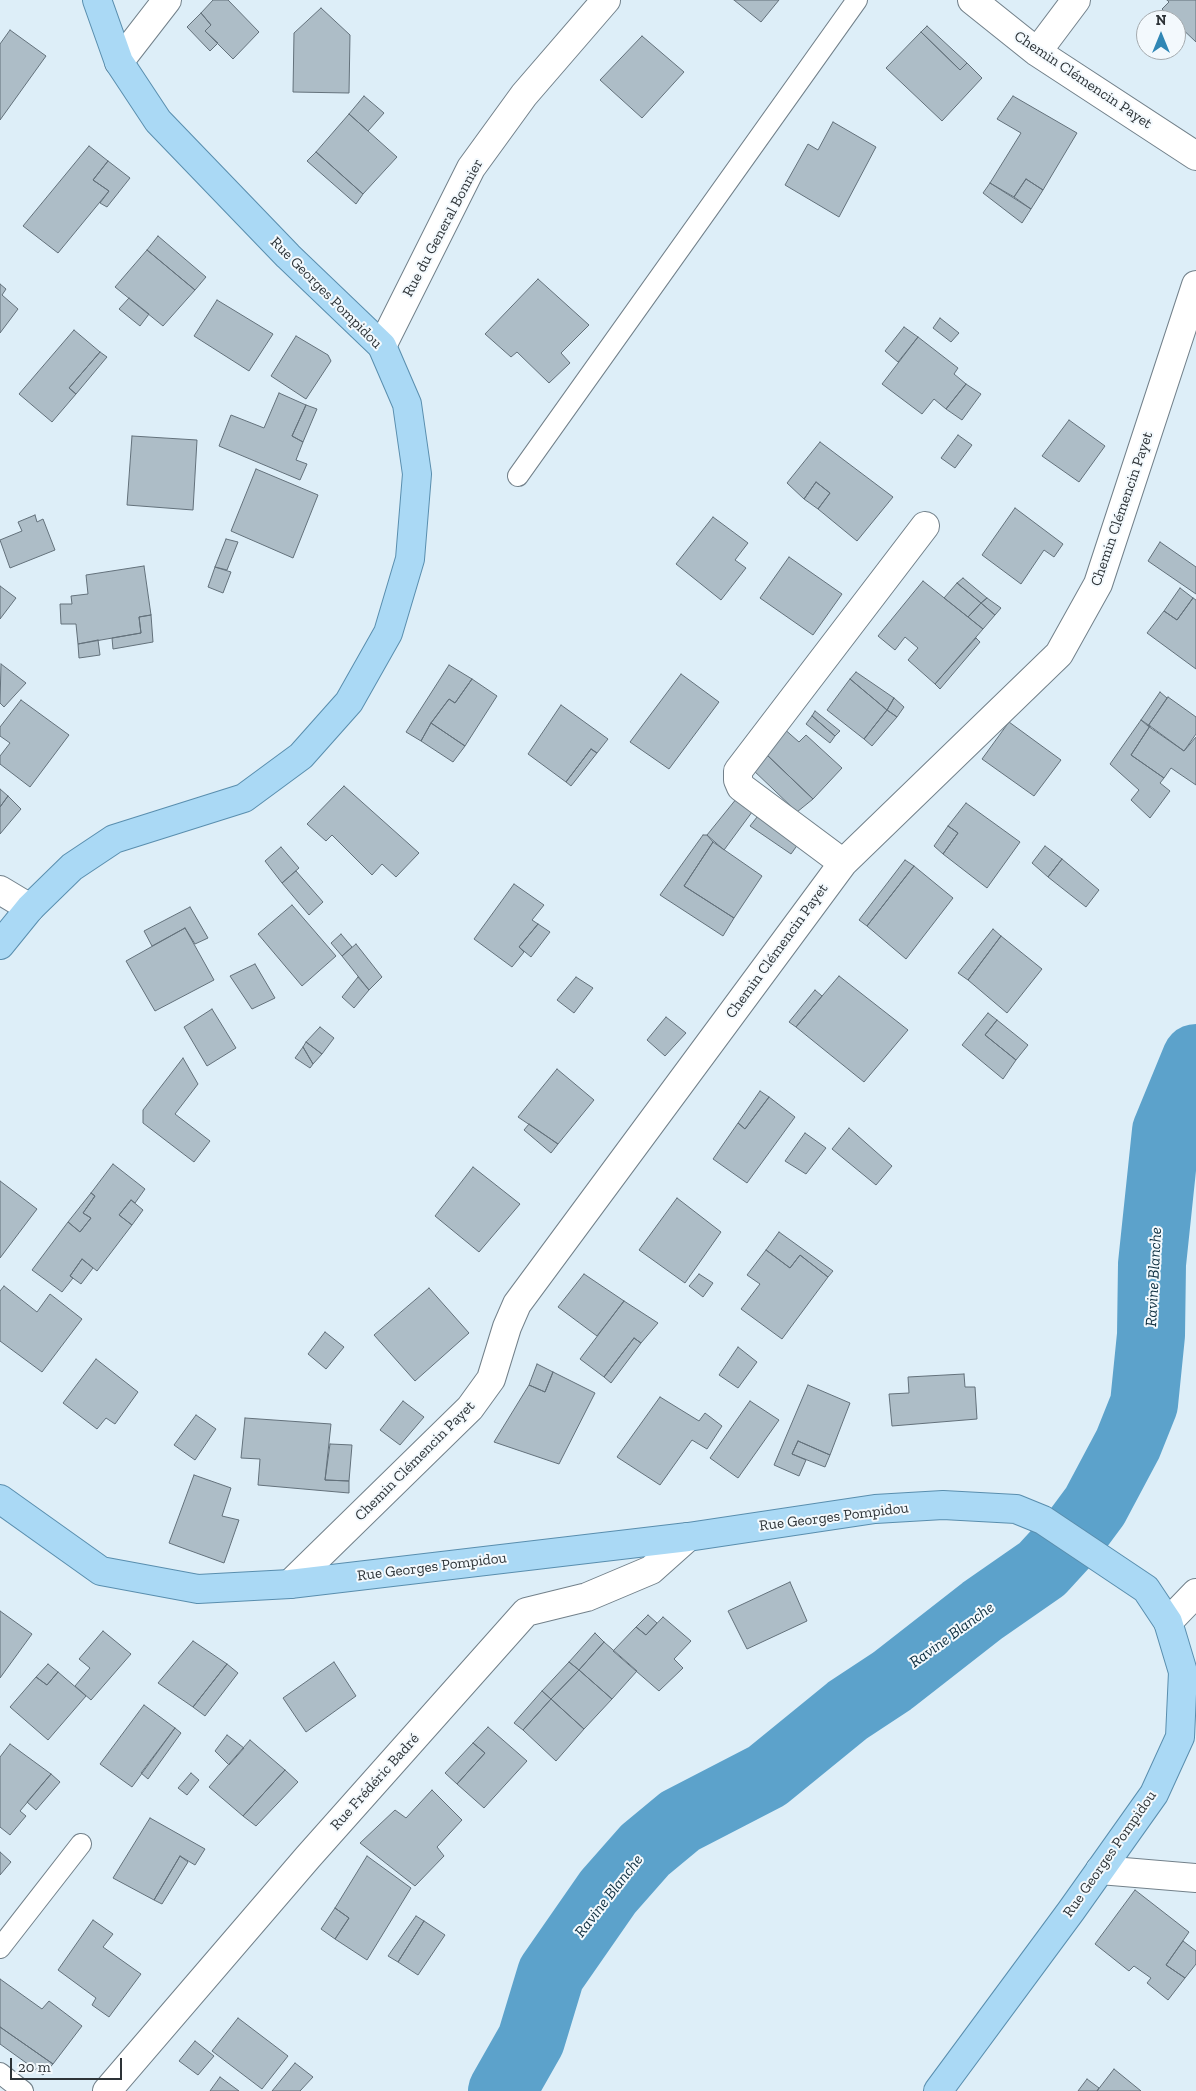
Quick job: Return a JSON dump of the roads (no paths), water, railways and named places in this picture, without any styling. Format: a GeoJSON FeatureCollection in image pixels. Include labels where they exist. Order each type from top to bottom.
{"type":"FeatureCollection","features":[{"type":"Feature","properties":{"kind":"main road","name":"Rue Georges Pompidou"},"geometry":{"type":"LineString","coordinates":[[0,944],[30,908],[72,867],[114,839],[244,798],[301,756],[349,702],[388,633],[410,559],[416,465],[407,404],[382,346],[288,256],[158,121],[119,62],[97,0]]}},
{"type":"Feature","properties":{"kind":"main road","name":"Rue Georges Pompidou"},"geometry":{"type":"LineString","coordinates":[[0,1499],[101,1571],[198,1588],[290,1584],[688,1537],[875,1509],[943,1505],[1016,1509],[1043,1520],[1146,1588],[1168,1622],[1183,1672],[1180,1737],[1154,1794],[938,2091]]}},
{"type":"Feature","properties":{"kind":"street"},"geometry":{"type":"LineString","coordinates":[[119,62],[167,0]]}},
{"type":"Feature","properties":{"kind":"street","name":"Rue du General Bonnier"},"geometry":{"type":"LineString","coordinates":[[382,346],[471,168],[524,95],[606,0]]}},
{"type":"Feature","properties":{"kind":"street","name":"Chemin Clémencin Payet"},"geometry":{"type":"LineString","coordinates":[[972,0],[1037,52],[1196,156]]}},
{"type":"Feature","properties":{"kind":"street"},"geometry":{"type":"LineString","coordinates":[[1037,52],[1076,0]]}},
{"type":"Feature","properties":{"kind":"street","name":"Chemin Clémencin Payet"},"geometry":{"type":"LineString","coordinates":[[290,1584],[470,1408],[492,1379],[507,1326],[517,1304],[843,863],[1059,654],[1098,584],[1196,285]]}},
{"type":"Feature","properties":{"kind":"street"},"geometry":{"type":"LineString","coordinates":[[843,863],[741,787],[738,780],[738,771],[925,526]]}},
{"type":"Feature","properties":{"kind":"street"},"geometry":{"type":"LineString","coordinates":[[0,890],[30,908]]}},
{"type":"Feature","properties":{"kind":"street","name":"Rue Frédéric Badré"},"geometry":{"type":"LineString","coordinates":[[107,2091],[308,1857],[526,1612],[587,1597],[651,1570],[688,1537]]}},
{"type":"Feature","properties":{"kind":"street"},"geometry":{"type":"LineString","coordinates":[[1168,1622],[1196,1593]]}},
{"type":"Feature","properties":{"kind":"street"},"geometry":{"type":"LineString","coordinates":[[1100,1870],[1196,1878]]}},
{"type":"Feature","properties":{"kind":"lane"},"geometry":{"type":"LineString","coordinates":[[518,476],[857,0]]}},
{"type":"Feature","properties":{"kind":"lane"},"geometry":{"type":"LineString","coordinates":[[0,1948],[81,1844]]}},
{"type":"Feature","properties":{"kind":"lane"},"geometry":{"type":"LineString","coordinates":[[0,2073],[23,2091]]}},
{"type":"Feature","properties":{"kind":"waterway","name":"Ravine Blanche"},"geometry":{"type":"LineString","coordinates":[[502,2091],[531,2040],[551,1974],[608,1892],[645,1850],[680,1821],[767,1776],[848,1710],[892,1681],[983,1610],[1042,1569],[1075,1533],[1095,1506],[1128,1444],[1144,1404],[1151,1335],[1152,1264],[1166,1131],[1196,1058]]}}]}
